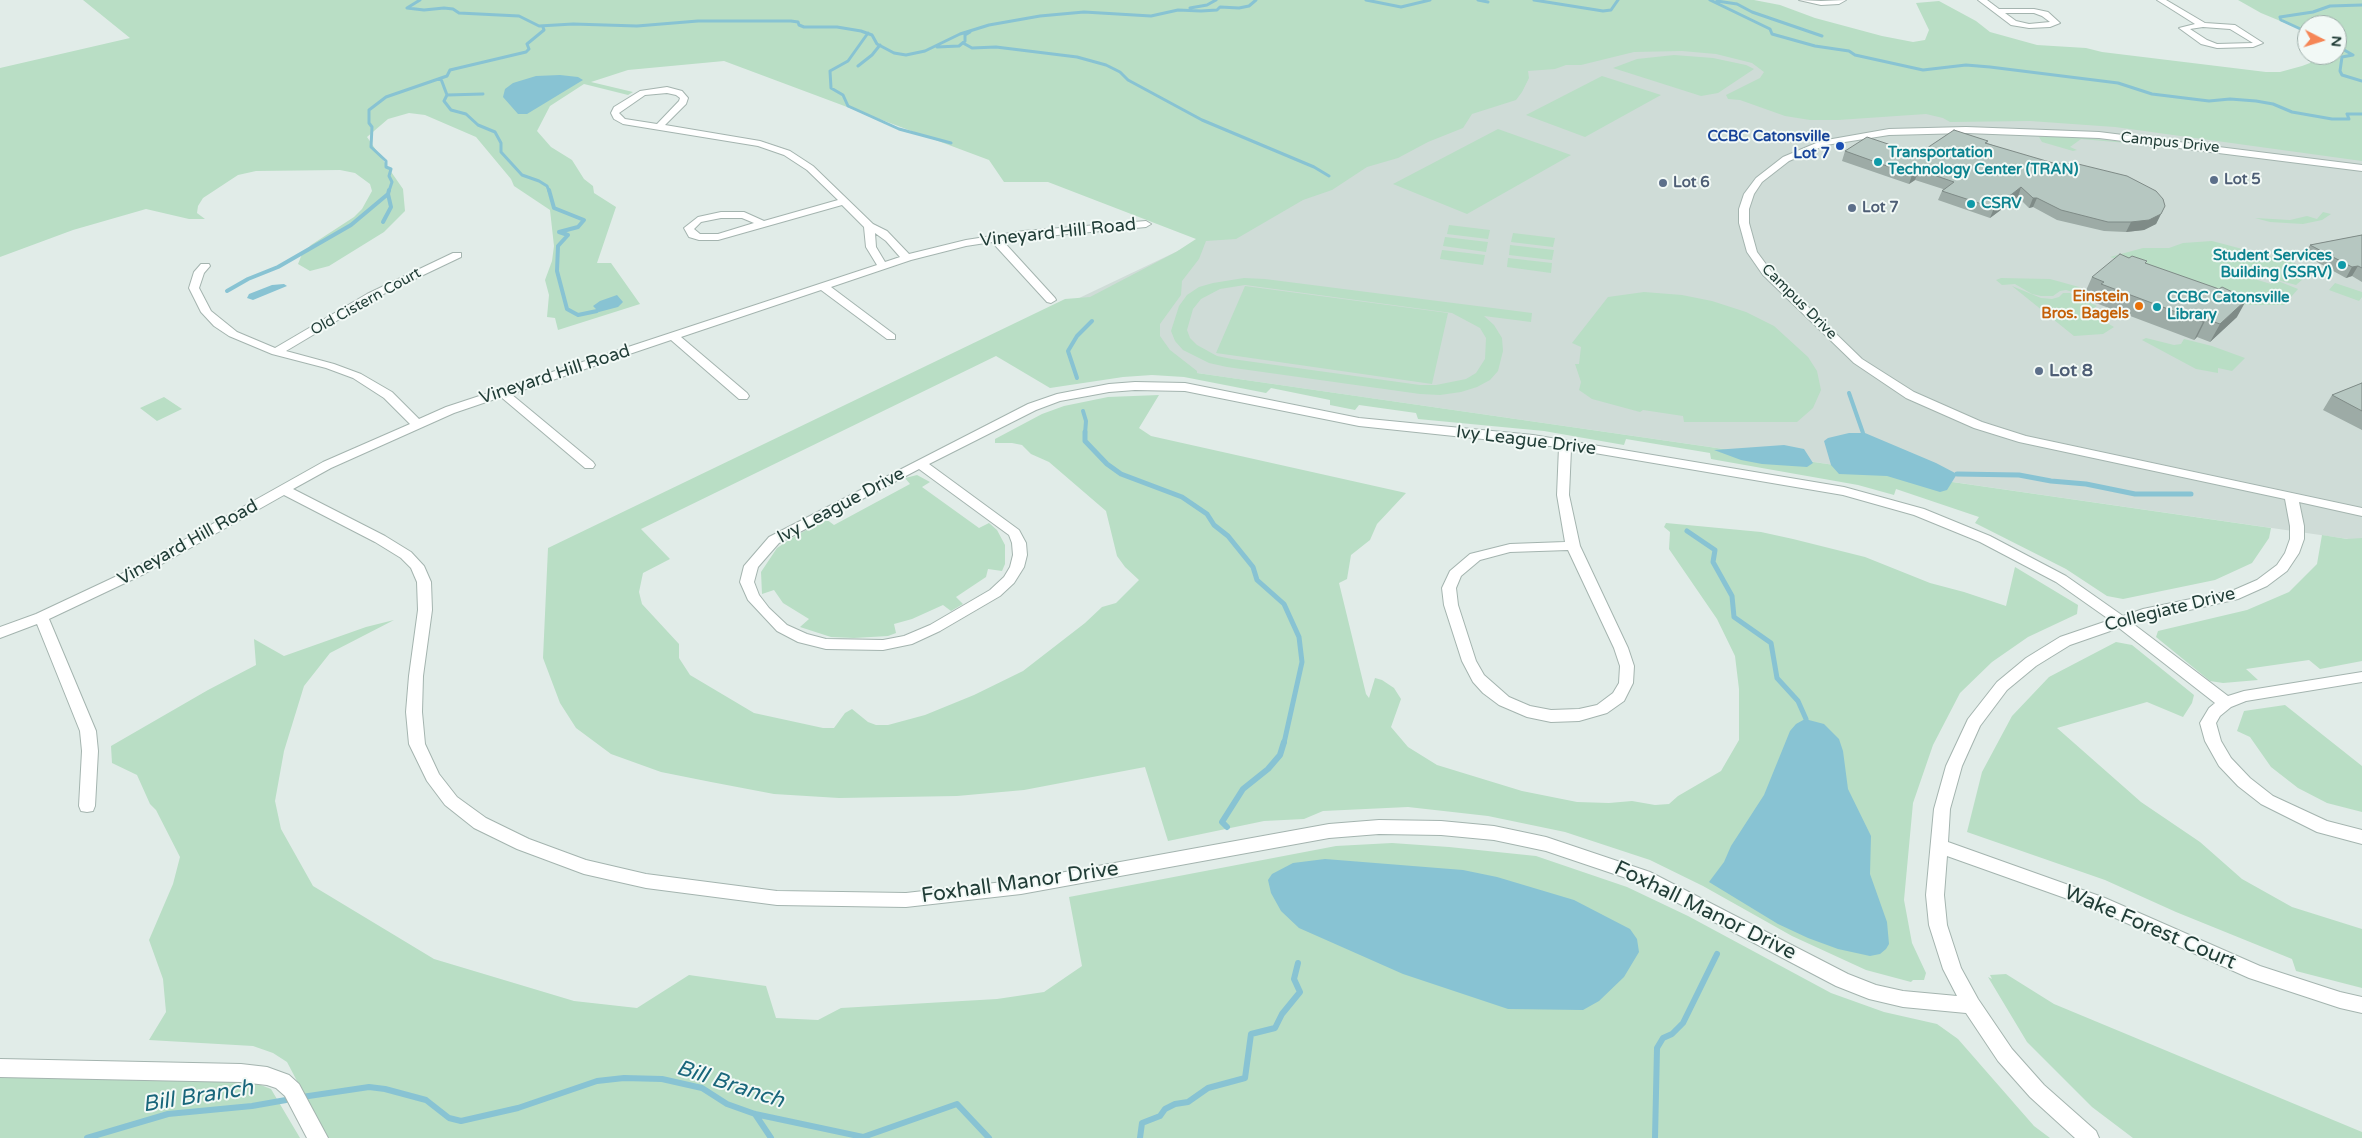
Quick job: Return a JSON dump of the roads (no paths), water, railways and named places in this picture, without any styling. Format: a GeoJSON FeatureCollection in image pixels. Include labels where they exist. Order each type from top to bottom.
{"type":"FeatureCollection","features":[{"type":"Feature","properties":{"kind":"street"},"geometry":{"type":"LineString","coordinates":[[1804,0],[1821,3],[1839,2],[1842,0]]}},
{"type":"Feature","properties":{"kind":"street"},"geometry":{"type":"LineString","coordinates":[[1982,0],[1997,11],[2014,23],[2050,25],[2056,23],[2045,14],[2034,10],[1997,11]]}},
{"type":"Feature","properties":{"kind":"street"},"geometry":{"type":"LineString","coordinates":[[2161,0],[2203,25],[2232,27],[2259,43],[2253,45],[2217,46],[2204,42],[2184,28],[2203,25]]}},
{"type":"Feature","properties":{"kind":"street"},"geometry":{"type":"LineString","coordinates":[[659,127],[683,102],[684,98],[679,93],[659,90],[643,93],[617,109],[615,113],[618,119],[623,121],[760,144],[786,153],[810,168],[843,202],[869,226],[883,233],[907,258]]}},
{"type":"Feature","properties":{"kind":"street","name":"Campus Drive"},"geometry":{"type":"LineString","coordinates":[[2362,168],[2191,145],[2099,135],[2008,130],[1903,130],[1842,138],[1800,152],[1772,168],[1759,180],[1749,194],[1744,209],[1747,239],[1752,252],[1767,273],[1858,360],[1910,396],[1978,425],[2023,439],[2362,512]]}},
{"type":"Feature","properties":{"kind":"street"},"geometry":{"type":"LineString","coordinates":[[763,224],[744,215],[721,215],[698,220],[689,228],[693,235],[707,238],[763,224],[843,202]]}},
{"type":"Feature","properties":{"kind":"street","name":"Vineyard Hill Road"},"geometry":{"type":"LineString","coordinates":[[0,633],[40,617],[139,571],[326,465],[450,410],[907,258],[994,238],[1054,230],[1146,224]]}},
{"type":"Feature","properties":{"kind":"street"},"geometry":{"type":"LineString","coordinates":[[869,226],[871,247],[883,266]]}},
{"type":"Feature","properties":{"kind":"street"},"geometry":{"type":"LineString","coordinates":[[994,238],[1051,300]]}},
{"type":"Feature","properties":{"kind":"street","name":"Old Cistern Court"},"geometry":{"type":"LineString","coordinates":[[276,352],[371,296],[457,255]]}},
{"type":"Feature","properties":{"kind":"street"},"geometry":{"type":"LineString","coordinates":[[205,266],[199,272],[194,288],[206,312],[234,334],[276,352],[330,366],[357,376],[388,395],[417,424]]}},
{"type":"Feature","properties":{"kind":"street"},"geometry":{"type":"LineString","coordinates":[[823,286],[891,337]]}},
{"type":"Feature","properties":{"kind":"street"},"geometry":{"type":"LineString","coordinates":[[673,336],[743,396]]}},
{"type":"Feature","properties":{"kind":"street","name":"Ivy League Drive"},"geometry":{"type":"LineString","coordinates":[[920,464],[1014,533],[1019,543],[1020,555],[1017,567],[1009,580],[995,592],[935,628],[907,640],[883,645],[826,644],[803,638],[782,628],[764,611],[753,597],[747,582],[751,566],[774,540],[920,464],[1032,407],[1080,392],[1135,386],[1185,387],[1359,422],[1490,434],[1565,444],[1844,491],[1919,512],[1985,538],[2021,556],[2082,593],[2226,703]]}},
{"type":"Feature","properties":{"kind":"street"},"geometry":{"type":"LineString","coordinates":[[503,393],[589,465]]}},
{"type":"Feature","properties":{"kind":"street"},"geometry":{"type":"LineString","coordinates":[[1565,444],[1563,495],[1573,546],[1621,648],[1627,666],[1626,683],[1619,698],[1602,709],[1570,715],[1552,716],[1527,711],[1504,701],[1488,689],[1478,678],[1470,661],[1451,605],[1450,588],[1455,574],[1475,556],[1510,548],[1573,546]]}},
{"type":"Feature","properties":{"kind":"street","name":"Foxhall Manor Drive"},"geometry":{"type":"LineString","coordinates":[[284,490],[380,539],[406,555],[417,566],[424,582],[425,610],[416,676],[414,712],[417,744],[433,777],[451,801],[480,824],[522,844],[584,867],[646,881],[748,895],[812,899],[906,900],[1022,886],[1329,831],[1379,827],[1441,828],[1494,833],[1546,844],[1644,877],[1704,906],[1842,980],[1875,993],[1903,1000],[1971,1005]]}},
{"type":"Feature","properties":{"kind":"street","name":"Collegiate Drive"},"geometry":{"type":"LineString","coordinates":[[2089,1138],[2036,1091],[2005,1055],[1971,1005],[1952,968],[1938,925],[1935,895],[1942,809],[1954,766],[1973,723],[1996,694],[2031,662],[2065,641],[2118,621],[2143,614],[2238,594],[2262,583],[2282,568],[2292,553],[2297,539],[2297,526],[2291,496]]}},
{"type":"Feature","properties":{"kind":"street"},"geometry":{"type":"LineString","coordinates":[[40,617],[88,730],[90,751],[87,806]]}},
{"type":"Feature","properties":{"kind":"street"},"geometry":{"type":"LineString","coordinates":[[2362,677],[2244,696],[2226,703],[2214,712],[2208,723],[2212,741],[2225,762],[2244,782],[2267,800],[2297,816],[2362,837]]}},
{"type":"Feature","properties":{"kind":"street","name":"Wake Forest Court"},"geometry":{"type":"LineString","coordinates":[[1939,846],[2098,903],[2255,972],[2340,1000],[2362,1005]]}},
{"type":"Feature","properties":{"kind":"street"},"geometry":{"type":"LineString","coordinates":[[0,1068],[241,1073],[267,1076],[282,1081],[292,1090],[305,1110],[318,1138]]}},
{"type":"Feature","properties":{"kind":"water"},"geometry":{"type":"Polygon","coordinates":[[[560,75],[578,77],[583,80],[527,114],[518,114],[503,97],[505,89],[513,83],[536,76],[560,75]]]}},
{"type":"Feature","properties":{"kind":"water"},"geometry":{"type":"Polygon","coordinates":[[[284,284],[287,286],[253,300],[247,298],[249,294],[272,285],[284,284]]]}},
{"type":"Feature","properties":{"kind":"water"},"geometry":{"type":"Polygon","coordinates":[[[617,295],[623,302],[618,307],[599,312],[593,306],[600,301],[617,295]]]}},
{"type":"Feature","properties":{"kind":"water"},"geometry":{"type":"Polygon","coordinates":[[[1849,433],[1865,433],[1957,474],[1947,490],[1940,492],[1887,476],[1839,474],[1831,465],[1824,441],[1828,438],[1849,433]]]}},
{"type":"Feature","properties":{"kind":"water"},"geometry":{"type":"Polygon","coordinates":[[[1784,445],[1804,449],[1813,463],[1807,467],[1762,464],[1741,460],[1714,450],[1784,445]]]}},
{"type":"Feature","properties":{"kind":"water"},"geometry":{"type":"Polygon","coordinates":[[[1805,719],[1824,724],[1839,739],[1843,751],[1848,789],[1871,836],[1870,874],[1887,922],[1889,944],[1880,954],[1870,956],[1838,949],[1808,938],[1778,924],[1709,882],[1724,862],[1731,846],[1764,795],[1790,731],[1796,724],[1805,719]]]}},
{"type":"Feature","properties":{"kind":"water"},"geometry":{"type":"Polygon","coordinates":[[[1325,859],[1463,870],[1497,877],[1574,900],[1630,929],[1637,939],[1639,952],[1624,977],[1599,1001],[1583,1010],[1508,1009],[1403,974],[1299,928],[1281,911],[1271,893],[1268,880],[1272,874],[1293,863],[1325,859]]]}},
{"type":"Feature","properties":{"kind":"waterway"},"geometry":{"type":"LineString","coordinates":[[420,0],[407,8],[424,10],[444,8],[453,9],[459,13],[519,16],[539,26],[573,24],[637,26],[698,21],[791,21],[798,22],[799,25],[804,27],[837,27],[868,33]]}},
{"type":"Feature","properties":{"kind":"waterway"},"geometry":{"type":"LineString","coordinates":[[1190,8],[1207,5],[1216,0]]}},
{"type":"Feature","properties":{"kind":"waterway"},"geometry":{"type":"LineString","coordinates":[[880,45],[894,53],[906,55],[925,51],[960,34],[989,25],[1040,16],[1084,12],[1151,16],[1178,10],[1201,11],[1217,10],[1220,7],[1239,8],[1249,6],[1256,0]]}},
{"type":"Feature","properties":{"kind":"waterway"},"geometry":{"type":"LineString","coordinates":[[1366,0],[1401,7],[1430,0]]}},
{"type":"Feature","properties":{"kind":"waterway"},"geometry":{"type":"LineString","coordinates":[[1478,0],[1488,2]]}},
{"type":"Feature","properties":{"kind":"waterway"},"geometry":{"type":"LineString","coordinates":[[1534,0],[1603,11],[1611,10],[1618,0]]}},
{"type":"Feature","properties":{"kind":"waterway"},"geometry":{"type":"LineString","coordinates":[[1710,0],[1770,29],[1772,34],[1815,46],[1849,51],[1855,55],[1923,70],[1966,65],[1990,67],[2118,83],[2152,94],[2209,101],[2230,99],[2256,101],[2273,104],[2292,112],[2332,119],[2349,119],[2347,114],[2362,114]]}},
{"type":"Feature","properties":{"kind":"waterway"},"geometry":{"type":"LineString","coordinates":[[1717,1],[1737,4],[1752,12],[1822,36]]}},
{"type":"Feature","properties":{"kind":"waterway"},"geometry":{"type":"LineString","coordinates":[[2297,27],[2281,20],[2280,17],[2313,12],[2330,6],[2362,5]]}},
{"type":"Feature","properties":{"kind":"waterway"},"geometry":{"type":"LineString","coordinates":[[389,191],[392,182],[389,176],[391,169],[386,167],[386,161],[371,147],[372,127],[369,123],[369,110],[386,97],[447,76],[450,70],[526,52],[529,49],[527,44],[544,30],[543,27]]}},
{"type":"Feature","properties":{"kind":"waterway"},"geometry":{"type":"LineString","coordinates":[[937,47],[959,46],[965,41],[965,35],[970,32]]}},
{"type":"Feature","properties":{"kind":"waterway"},"geometry":{"type":"LineString","coordinates":[[868,33],[872,35],[880,45]]}},
{"type":"Feature","properties":{"kind":"waterway"},"geometry":{"type":"LineString","coordinates":[[868,33],[848,61],[830,71],[831,88],[843,95],[848,106],[899,129],[951,143]]}},
{"type":"Feature","properties":{"kind":"waterway"},"geometry":{"type":"LineString","coordinates":[[963,43],[972,48],[996,47],[1077,57],[1106,65],[1120,72],[1128,80],[1202,120],[1314,167],[1329,176]]}},
{"type":"Feature","properties":{"kind":"waterway"},"geometry":{"type":"LineString","coordinates":[[858,66],[872,55],[880,45]]}},
{"type":"Feature","properties":{"kind":"waterway"},"geometry":{"type":"LineString","coordinates":[[2347,52],[2353,55],[2347,56]]}},
{"type":"Feature","properties":{"kind":"waterway"},"geometry":{"type":"LineString","coordinates":[[2341,65],[2340,71],[2342,75],[2362,81]]}},
{"type":"Feature","properties":{"kind":"waterway"},"geometry":{"type":"LineString","coordinates":[[441,79],[447,95]]}},
{"type":"Feature","properties":{"kind":"waterway"},"geometry":{"type":"LineString","coordinates":[[447,95],[483,94]]}},
{"type":"Feature","properties":{"kind":"waterway"},"geometry":{"type":"LineString","coordinates":[[447,95],[444,101],[451,110],[466,114],[478,125],[495,132],[501,143],[501,152],[522,175],[539,181],[547,186],[549,191]]}},
{"type":"Feature","properties":{"kind":"waterway"},"geometry":{"type":"LineString","coordinates":[[388,194],[389,190]]}},
{"type":"Feature","properties":{"kind":"waterway"},"geometry":{"type":"LineString","coordinates":[[549,190],[554,208],[584,220],[578,227],[559,232],[568,235],[558,246],[557,271],[567,309],[578,315],[597,311]]}},
{"type":"Feature","properties":{"kind":"waterway"},"geometry":{"type":"LineString","coordinates":[[227,291],[248,279],[278,267],[351,225],[388,194]]}},
{"type":"Feature","properties":{"kind":"waterway"},"geometry":{"type":"LineString","coordinates":[[383,222],[391,207],[388,194]]}},
{"type":"Feature","properties":{"kind":"waterway"},"geometry":{"type":"LineString","coordinates":[[1077,378],[1068,351],[1077,336],[1092,321]]}},
{"type":"Feature","properties":{"kind":"waterway"},"geometry":{"type":"LineString","coordinates":[[1849,393],[1863,433]]}},
{"type":"Feature","properties":{"kind":"waterway"},"geometry":{"type":"LineString","coordinates":[[1083,411],[1086,421],[1085,434]]}},
{"type":"Feature","properties":{"kind":"waterway"},"geometry":{"type":"LineString","coordinates":[[1085,434],[1085,441],[1107,464],[1121,474],[1182,497],[1207,514],[1214,525],[1228,536],[1253,567],[1257,580],[1284,604],[1299,637],[1302,662],[1284,743]]}},
{"type":"Feature","properties":{"kind":"waterway"},"geometry":{"type":"LineString","coordinates":[[1957,474],[2019,475],[2051,481],[2086,484],[2135,494],[2191,494]]}},
{"type":"Feature","properties":{"kind":"waterway"},"geometry":{"type":"LineString","coordinates":[[1687,531],[1715,550],[1713,562],[1732,596],[1734,617],[1771,643],[1777,678],[1798,701],[1806,719]]}},
{"type":"Feature","properties":{"kind":"waterway"},"geometry":{"type":"LineString","coordinates":[[1227,827],[1222,822],[1243,789],[1268,769],[1280,755],[1284,742]]}},
{"type":"Feature","properties":{"kind":"waterway"},"geometry":{"type":"LineString","coordinates":[[1655,1138],[1657,1048],[1663,1038],[1672,1034],[1683,1023],[1717,954]]}},
{"type":"Feature","properties":{"kind":"waterway"},"geometry":{"type":"LineString","coordinates":[[1140,1138],[1142,1123],[1160,1116],[1165,1109],[1175,1104],[1188,1102],[1208,1088],[1245,1078],[1251,1034],[1275,1028],[1282,1014],[1300,992],[1294,979],[1298,963]]}},
{"type":"Feature","properties":{"kind":"waterway","name":"Bill Branch"},"geometry":{"type":"LineString","coordinates":[[302,1097],[369,1087],[385,1089],[426,1100],[449,1118],[461,1121],[518,1108],[597,1081],[624,1078],[662,1079],[702,1088],[727,1104],[755,1114]]}},
{"type":"Feature","properties":{"kind":"waterway","name":"Bill Branch"},"geometry":{"type":"LineString","coordinates":[[87,1138],[168,1114],[252,1106],[286,1100]]}},
{"type":"Feature","properties":{"kind":"waterway","name":"Bill Branch"},"geometry":{"type":"LineString","coordinates":[[755,1114],[863,1137],[957,1104],[989,1138]]}},
{"type":"Feature","properties":{"kind":"waterway"},"geometry":{"type":"LineString","coordinates":[[755,1114],[771,1138]]}},
{"type":"Feature","properties":{"kind":"place","name":"CCBC Catonsville Lot 7"},"geometry":{"type":"Point","coordinates":[1840,146]}},
{"type":"Feature","properties":{"kind":"place","name":"Transportation Technology Center (TRAN)"},"geometry":{"type":"Point","coordinates":[1878,162]}},
{"type":"Feature","properties":{"kind":"place","name":"Lot 5"},"geometry":{"type":"Point","coordinates":[2214,180]}},
{"type":"Feature","properties":{"kind":"place","name":"Lot 6"},"geometry":{"type":"Point","coordinates":[1663,183]}},
{"type":"Feature","properties":{"kind":"place","name":"CSRV"},"geometry":{"type":"Point","coordinates":[1971,204]}},
{"type":"Feature","properties":{"kind":"place","name":"Lot 7"},"geometry":{"type":"Point","coordinates":[1852,208]}},
{"type":"Feature","properties":{"kind":"place","name":"Student Services Building (SSRV)"},"geometry":{"type":"Point","coordinates":[2342,265]}},
{"type":"Feature","properties":{"kind":"place","name":"Einstein Bros. Bagels"},"geometry":{"type":"Point","coordinates":[2139,306]}},
{"type":"Feature","properties":{"kind":"place","name":"CCBC Catonsville Library"},"geometry":{"type":"Point","coordinates":[2157,307]}},
{"type":"Feature","properties":{"kind":"place","name":"Lot 8"},"geometry":{"type":"Point","coordinates":[2039,371]}}]}
